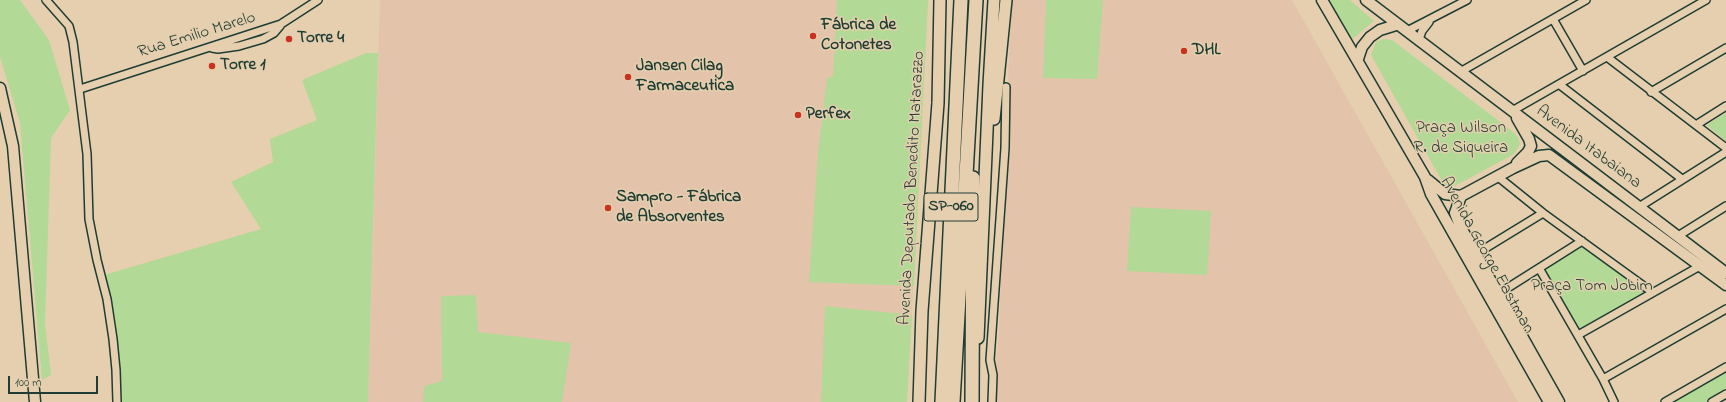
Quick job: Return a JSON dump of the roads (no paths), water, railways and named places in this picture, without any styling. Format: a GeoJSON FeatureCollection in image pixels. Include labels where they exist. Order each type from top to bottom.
{"type":"FeatureCollection","features":[{"type":"Feature","properties":{"kind":"highway","name":"SP-060"},"geometry":{"type":"LineString","coordinates":[[942,402],[961,0]]}},
{"type":"Feature","properties":{"kind":"highway","name":"SP-060"},"geometry":{"type":"LineString","coordinates":[[953,402],[976,0]]}},
{"type":"Feature","properties":{"kind":"highway"},"geometry":{"type":"LineString","coordinates":[[970,93],[973,170],[973,402]]}},
{"type":"Feature","properties":{"kind":"main road","name":"Avenida Deputado Benedito Matarazzo"},"geometry":{"type":"LineString","coordinates":[[919,402],[922,311],[938,103],[940,0]]}},
{"type":"Feature","properties":{"kind":"main road"},"geometry":{"type":"LineString","coordinates":[[973,402],[994,0]]}},
{"type":"Feature","properties":{"kind":"main road"},"geometry":{"type":"LineString","coordinates":[[986,148],[992,130],[1006,0]]}},
{"type":"Feature","properties":{"kind":"main road","name":"Avenida George Eastman"},"geometry":{"type":"LineString","coordinates":[[1322,0],[1358,59],[1425,177],[1431,194],[1549,402]]}},
{"type":"Feature","properties":{"kind":"main road"},"geometry":{"type":"LineString","coordinates":[[1366,0],[1396,25],[1419,39]]}},
{"type":"Feature","properties":{"kind":"main road"},"geometry":{"type":"LineString","coordinates":[[1358,59],[1362,47],[1370,37],[1380,30],[1396,25]]}},
{"type":"Feature","properties":{"kind":"main road","name":"Avenida Itabaiana"},"geometry":{"type":"LineString","coordinates":[[1419,39],[1430,49],[1638,207],[1724,269]]}},
{"type":"Feature","properties":{"kind":"main road"},"geometry":{"type":"LineString","coordinates":[[0,88],[13,146],[35,402]]}},
{"type":"Feature","properties":{"kind":"main road"},"geometry":{"type":"LineString","coordinates":[[1425,177],[1432,185],[1445,194],[1461,196],[1513,168],[1528,152],[1531,146],[1524,128],[1512,111]]}},
{"type":"Feature","properties":{"kind":"main road","name":"Avenida Itabaiana"},"geometry":{"type":"LineString","coordinates":[[1513,168],[1539,156],[1549,155],[1726,285]]}},
{"type":"Feature","properties":{"kind":"main road","name":"Avenida George Eastman"},"geometry":{"type":"LineString","coordinates":[[1461,196],[1455,213],[1498,294],[1559,402]]}},
{"type":"Feature","properties":{"kind":"street"},"geometry":{"type":"LineString","coordinates":[[46,0],[69,26],[73,42],[87,154],[89,219],[112,332],[116,370],[117,402]]}},
{"type":"Feature","properties":{"kind":"street","name":"Rua Emilio Marelo"},"geometry":{"type":"LineString","coordinates":[[80,89],[208,47],[238,42],[262,35],[318,0]]}},
{"type":"Feature","properties":{"kind":"street"},"geometry":{"type":"LineString","coordinates":[[1407,31],[1430,21],[1467,0]]}},
{"type":"Feature","properties":{"kind":"street"},"geometry":{"type":"LineString","coordinates":[[1460,72],[1586,0]]}},
{"type":"Feature","properties":{"kind":"street"},"geometry":{"type":"LineString","coordinates":[[1512,111],[1560,85],[1706,0]]}},
{"type":"Feature","properties":{"kind":"street"},"geometry":{"type":"LineString","coordinates":[[1553,19],[1584,71]]}},
{"type":"Feature","properties":{"kind":"street"},"geometry":{"type":"LineString","coordinates":[[1419,39],[1422,31],[1430,21]]}},
{"type":"Feature","properties":{"kind":"street"},"geometry":{"type":"LineString","coordinates":[[1651,92],[1726,48]]}},
{"type":"Feature","properties":{"kind":"street"},"geometry":{"type":"LineString","coordinates":[[1607,57],[1726,148]]}},
{"type":"Feature","properties":{"kind":"street"},"geometry":{"type":"LineString","coordinates":[[1560,85],[1682,179]]}},
{"type":"Feature","properties":{"kind":"street"},"geometry":{"type":"LineString","coordinates":[[992,402],[993,375],[990,360],[1005,148],[1006,87]]}},
{"type":"Feature","properties":{"kind":"street"},"geometry":{"type":"LineString","coordinates":[[1696,125],[1726,106]]}},
{"type":"Feature","properties":{"kind":"street"},"geometry":{"type":"LineString","coordinates":[[1638,207],[1726,152]]}},
{"type":"Feature","properties":{"kind":"street"},"geometry":{"type":"LineString","coordinates":[[1497,176],[1543,213],[1652,292]]}},
{"type":"Feature","properties":{"kind":"street"},"geometry":{"type":"LineString","coordinates":[[1678,236],[1726,206]]}},
{"type":"Feature","properties":{"kind":"street"},"geometry":{"type":"LineString","coordinates":[[1476,254],[1543,213]]}},
{"type":"Feature","properties":{"kind":"street"},"geometry":{"type":"LineString","coordinates":[[1498,294],[1582,241]]}},
{"type":"Feature","properties":{"kind":"street"},"geometry":{"type":"LineString","coordinates":[[1578,335],[1700,266]]}},
{"type":"Feature","properties":{"kind":"street"},"geometry":{"type":"LineString","coordinates":[[1539,268],[1578,335],[1614,402]]}},
{"type":"Feature","properties":{"kind":"street"},"geometry":{"type":"LineString","coordinates":[[1602,379],[1726,309]]}},
{"type":"Feature","properties":{"kind":"street"},"geometry":{"type":"LineString","coordinates":[[1665,402],[1726,368]]}},
{"type":"Feature","properties":{"kind":"street"},"geometry":{"type":"LineString","coordinates":[[1712,402],[1726,394]]}},
{"type":"Feature","properties":{"kind":"place","name":"Fábrica de Cotonetes"},"geometry":{"type":"Point","coordinates":[813,36]}},
{"type":"Feature","properties":{"kind":"place","name":"Torre 4"},"geometry":{"type":"Point","coordinates":[289,39]}},
{"type":"Feature","properties":{"kind":"place","name":"DHL"},"geometry":{"type":"Point","coordinates":[1184,51]}},
{"type":"Feature","properties":{"kind":"place","name":"Torre 1"},"geometry":{"type":"Point","coordinates":[212,66]}},
{"type":"Feature","properties":{"kind":"place","name":"Jansen Cilag Farmaceutica"},"geometry":{"type":"Point","coordinates":[628,77]}},
{"type":"Feature","properties":{"kind":"place","name":"Perfex"},"geometry":{"type":"Point","coordinates":[798,115]}},
{"type":"Feature","properties":{"kind":"place","name":"Sampro - Fábrica de Absorventes"},"geometry":{"type":"Point","coordinates":[608,208]}},
{"type":"Feature","properties":{"kind":"park label","name":"Praça Wilson R. de Siqueira"},"geometry":{"type":"Point","coordinates":[1461,139]}},
{"type":"Feature","properties":{"kind":"park label","name":"Praça Tom Jobim"},"geometry":{"type":"Point","coordinates":[1592,287]}}]}
